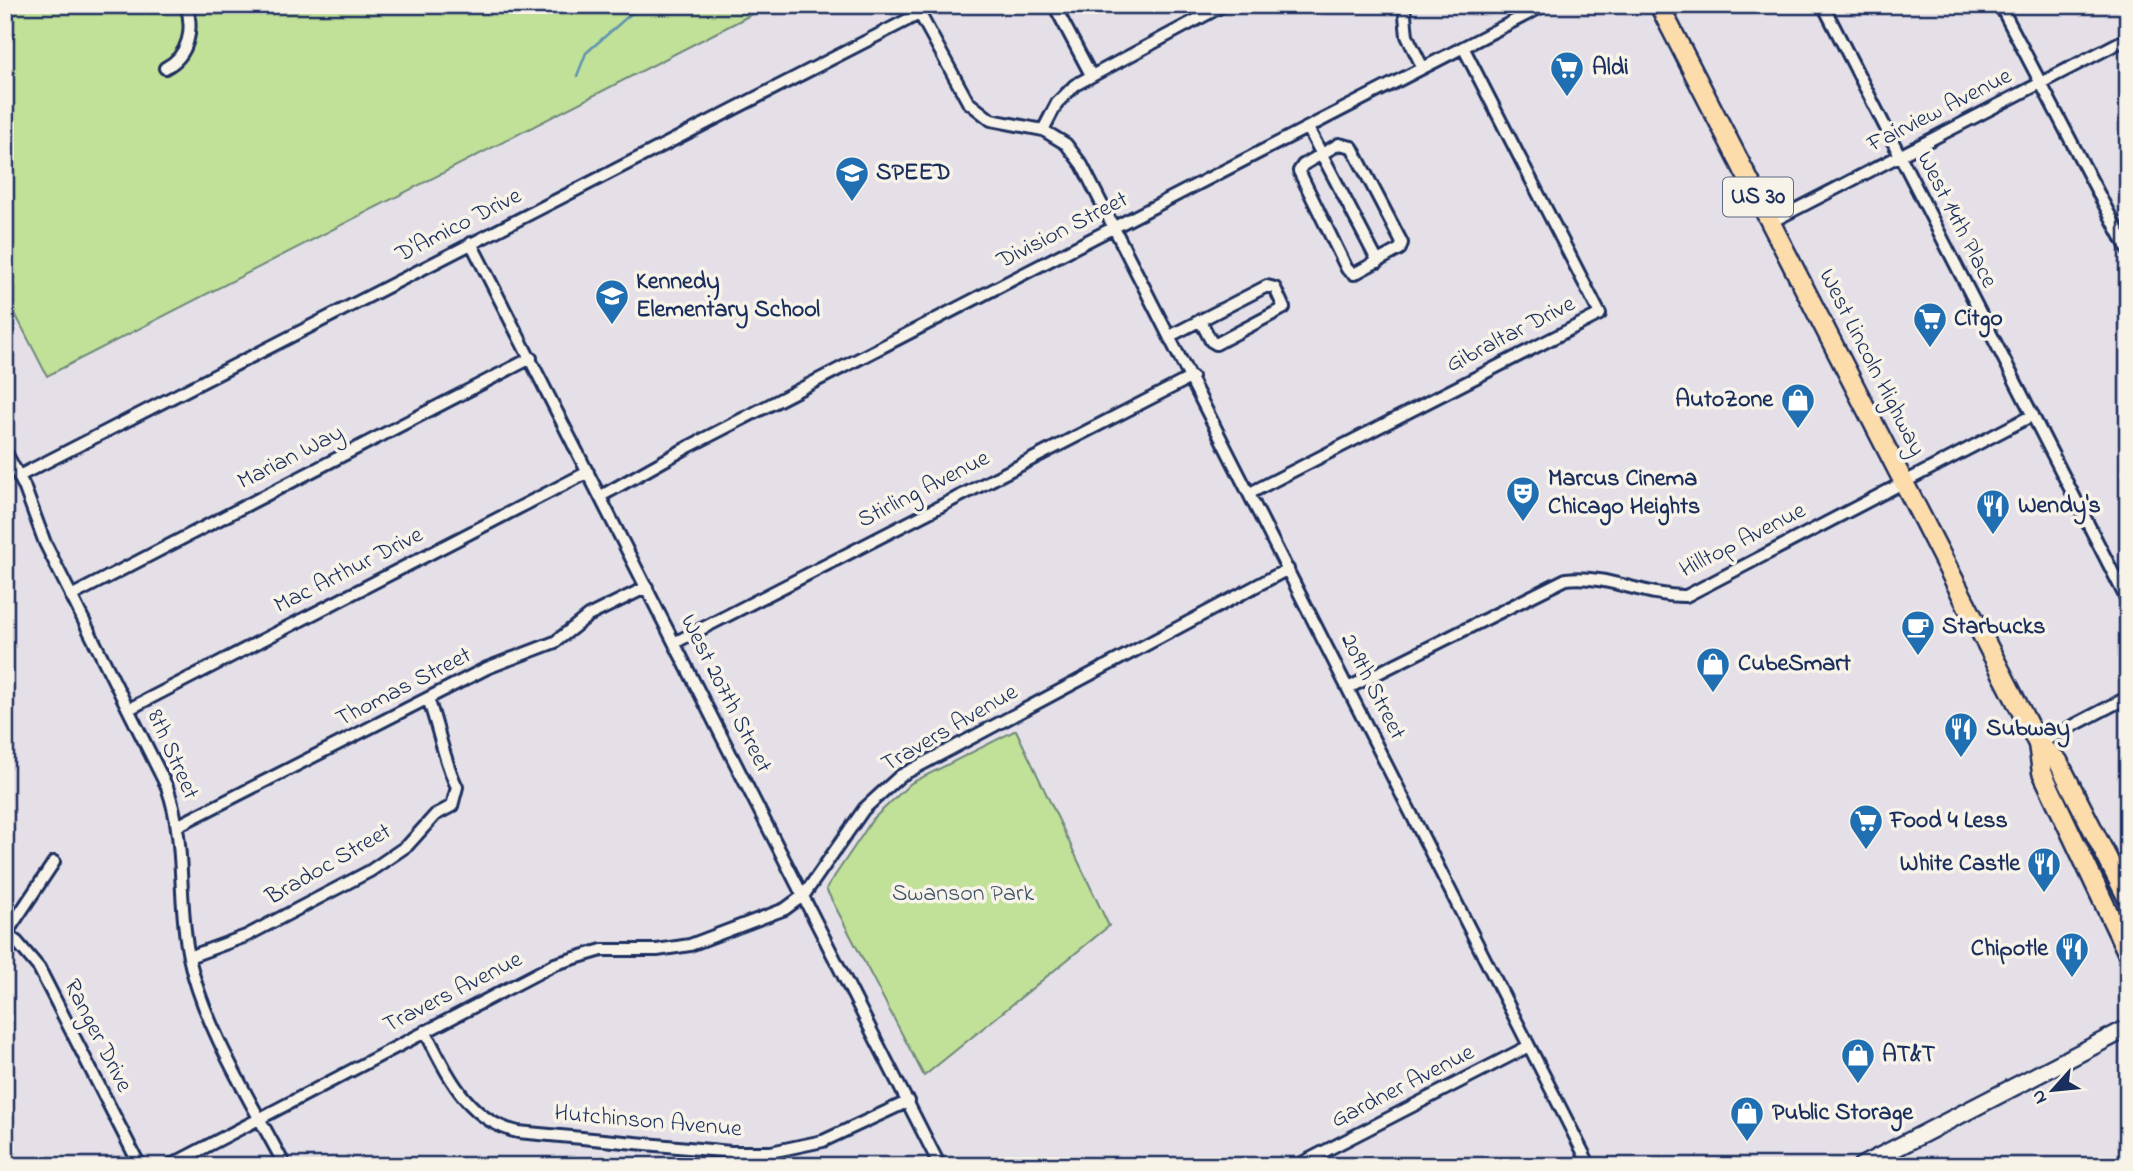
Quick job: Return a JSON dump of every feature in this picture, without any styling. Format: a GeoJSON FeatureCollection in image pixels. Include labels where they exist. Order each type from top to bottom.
{"type":"FeatureCollection","features":[{"type":"Feature","properties":{"kind":"main road","name":"West Lincoln Highway"},"geometry":{"type":"LineString","coordinates":[[1659,5],[2038,744],[2042,772],[2128,954]]}},
{"type":"Feature","properties":{"kind":"main road","name":"West Lincoln Highway"},"geometry":{"type":"LineString","coordinates":[[2038,744],[2058,761],[2128,899]]}},
{"type":"Feature","properties":{"kind":"main road"},"geometry":{"type":"LineString","coordinates":[[1861,1166],[2128,1028]]}},
{"type":"Feature","properties":{"kind":"street"},"geometry":{"type":"LineString","coordinates":[[165,68],[178,59],[184,50],[191,27],[186,5]]}},
{"type":"Feature","properties":{"kind":"street"},"geometry":{"type":"LineString","coordinates":[[1054,5],[1091,75]]}},
{"type":"Feature","properties":{"kind":"street"},"geometry":{"type":"LineString","coordinates":[[917,10],[968,102],[992,120],[1043,130],[1062,96],[1091,75],[1224,5]]}},
{"type":"Feature","properties":{"kind":"street"},"geometry":{"type":"LineString","coordinates":[[1404,5],[1407,36],[1423,68]]}},
{"type":"Feature","properties":{"kind":"street","name":"Division Street"},"geometry":{"type":"LineString","coordinates":[[601,496],[702,440],[1545,5]]}},
{"type":"Feature","properties":{"kind":"street","name":"West 14th Place"},"geometry":{"type":"LineString","coordinates":[[1823,5],[2128,602]]}},
{"type":"Feature","properties":{"kind":"street"},"geometry":{"type":"LineString","coordinates":[[2000,5],[2128,250]]}},
{"type":"Feature","properties":{"kind":"street","name":"D'Amico Drive"},"geometry":{"type":"LineString","coordinates":[[19,475],[917,10]]}},
{"type":"Feature","properties":{"kind":"street","name":"Fairview Avenue"},"geometry":{"type":"LineString","coordinates":[[1771,222],[2128,38]]}},
{"type":"Feature","properties":{"kind":"street","name":"Gibraltar Drive"},"geometry":{"type":"LineString","coordinates":[[1250,493],[1600,314],[1463,47]]}},
{"type":"Feature","properties":{"kind":"street"},"geometry":{"type":"LineString","coordinates":[[1308,128],[1378,262]]}},
{"type":"Feature","properties":{"kind":"street","name":"209th Street"},"geometry":{"type":"LineString","coordinates":[[1043,130],[1075,154],[1115,229],[1590,1166]]}},
{"type":"Feature","properties":{"kind":"street"},"geometry":{"type":"LineString","coordinates":[[1339,144],[1352,147],[1402,243],[1400,249],[1378,262],[1354,274],[1347,269],[1299,171],[1303,165],[1339,144]]}},
{"type":"Feature","properties":{"kind":"street","name":"West 207th Street"},"geometry":{"type":"LineString","coordinates":[[471,243],[940,1166]]}},
{"type":"Feature","properties":{"kind":"street"},"geometry":{"type":"LineString","coordinates":[[1170,336],[1200,320],[1267,286],[1275,288],[1284,304],[1284,309],[1216,344],[1211,341],[1200,320]]}},
{"type":"Feature","properties":{"kind":"street","name":"Marian Way"},"geometry":{"type":"LineString","coordinates":[[71,596],[531,358]]}},
{"type":"Feature","properties":{"kind":"street","name":"Stirling Avenue"},"geometry":{"type":"LineString","coordinates":[[676,642],[1192,377]]}},
{"type":"Feature","properties":{"kind":"street","name":"Hilltop Avenue"},"geometry":{"type":"LineString","coordinates":[[1348,688],[1566,579],[1597,580],[1661,597],[1686,596],[2032,415]]}},
{"type":"Feature","properties":{"kind":"street","name":"8th Street"},"geometry":{"type":"LineString","coordinates":[[5,451],[19,475],[38,530],[163,776],[178,825],[189,957],[203,1004],[285,1166]]}},
{"type":"Feature","properties":{"kind":"street","name":"Mac Arthur Drive"},"geometry":{"type":"LineString","coordinates":[[129,709],[588,472]]}},
{"type":"Feature","properties":{"kind":"street","name":"Travers Avenue"},"geometry":{"type":"LineString","coordinates":[[169,1166],[570,958],[603,950],[657,950],[690,945],[778,913],[804,895],[864,809],[900,776],[1288,569]]}},
{"type":"Feature","properties":{"kind":"street","name":"Thomas Street"},"geometry":{"type":"LineString","coordinates":[[178,825],[487,668],[555,642],[588,616],[647,587]]}},
{"type":"Feature","properties":{"kind":"street"},"geometry":{"type":"LineString","coordinates":[[2038,744],[2128,697]]}},
{"type":"Feature","properties":{"kind":"street","name":"Bradoc Street"},"geometry":{"type":"LineString","coordinates":[[189,957],[246,936],[370,871],[408,845],[435,816],[452,806],[457,787],[446,765],[442,734],[428,699]]}},
{"type":"Feature","properties":{"kind":"street"},"geometry":{"type":"LineString","coordinates":[[6,934],[54,862]]}},
{"type":"Feature","properties":{"kind":"street","name":"Ranger Drive"},"geometry":{"type":"LineString","coordinates":[[6,934],[39,968],[140,1166]]}},
{"type":"Feature","properties":{"kind":"street","name":"Hutchinson Avenue"},"geometry":{"type":"LineString","coordinates":[[425,1031],[454,1086],[467,1103],[487,1120],[518,1132],[731,1152],[771,1152],[823,1142],[909,1101]]}},
{"type":"Feature","properties":{"kind":"street","name":"Gardner Avenue"},"geometry":{"type":"LineString","coordinates":[[1296,1166],[1529,1045]]}},
{"type":"Feature","properties":{"kind":"green space"},"geometry":{"type":"Polygon","coordinates":[[[5,5],[770,5],[47,376],[5,294],[5,5]]]}},
{"type":"Feature","properties":{"kind":"green space","name":"Swanson Park"},"geometry":{"type":"Polygon","coordinates":[[[1016,730],[1109,926],[924,1076],[826,889],[873,819],[911,783],[1016,730]]]}},
{"type":"Feature","properties":{"kind":"waterway"},"geometry":{"type":"LineString","coordinates":[[577,76],[586,53],[641,5]]}},
{"type":"Feature","properties":{"kind":"place","name":"Aldi"},"geometry":{"type":"Point","coordinates":[1567,98]}},
{"type":"Feature","properties":{"kind":"place","name":"SPEED"},"geometry":{"type":"Point","coordinates":[852,203]}},
{"type":"Feature","properties":{"kind":"place","name":"Kennedy Elementary School"},"geometry":{"type":"Point","coordinates":[612,326]}},
{"type":"Feature","properties":{"kind":"place","name":"Citgo"},"geometry":{"type":"Point","coordinates":[1930,349]}},
{"type":"Feature","properties":{"kind":"place","name":"AutoZone"},"geometry":{"type":"Point","coordinates":[1798,430]}},
{"type":"Feature","properties":{"kind":"place","name":"Marcus Cinema Chicago Heights"},"geometry":{"type":"Point","coordinates":[1523,523]}},
{"type":"Feature","properties":{"kind":"place","name":"Wendy's"},"geometry":{"type":"Point","coordinates":[1993,536]}},
{"type":"Feature","properties":{"kind":"place","name":"Starbucks"},"geometry":{"type":"Point","coordinates":[1918,657]}},
{"type":"Feature","properties":{"kind":"place","name":"CubeSmart"},"geometry":{"type":"Point","coordinates":[1713,694]}},
{"type":"Feature","properties":{"kind":"place","name":"Subway"},"geometry":{"type":"Point","coordinates":[1961,759]}},
{"type":"Feature","properties":{"kind":"place","name":"Food 4 Less"},"geometry":{"type":"Point","coordinates":[1866,851]}},
{"type":"Feature","properties":{"kind":"place","name":"White Castle"},"geometry":{"type":"Point","coordinates":[2044,894]}},
{"type":"Feature","properties":{"kind":"place","name":"Chipotle"},"geometry":{"type":"Point","coordinates":[2072,979]}},
{"type":"Feature","properties":{"kind":"place","name":"AT&T"},"geometry":{"type":"Point","coordinates":[1858,1085]}},
{"type":"Feature","properties":{"kind":"place","name":"Public Storage"},"geometry":{"type":"Point","coordinates":[1747,1143]}}]}
